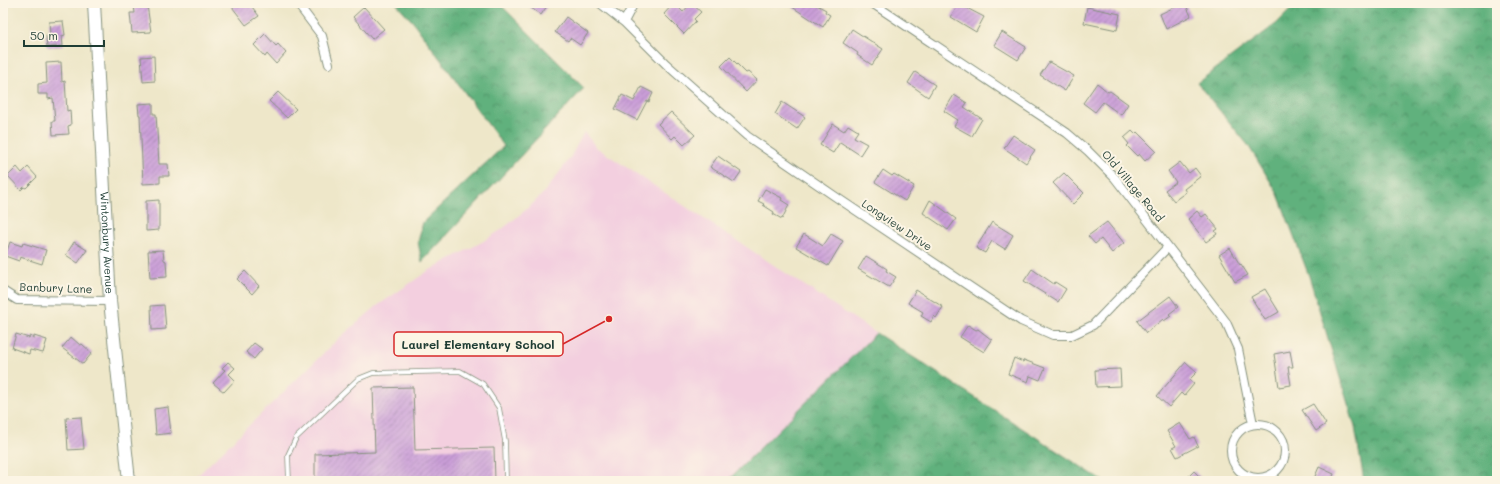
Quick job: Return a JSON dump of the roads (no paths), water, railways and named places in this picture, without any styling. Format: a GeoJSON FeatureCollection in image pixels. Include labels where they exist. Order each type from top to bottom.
{"type":"FeatureCollection","features":[{"type":"Feature","properties":{"kind":"street","name":"Wintonbury Avenue"},"geometry":{"type":"LineString","coordinates":[[94,3],[110,301],[129,481]]}},
{"type":"Feature","properties":{"kind":"street"},"geometry":{"type":"LineString","coordinates":[[297,3],[322,36],[329,64]]}},
{"type":"Feature","properties":{"kind":"street","name":"Longview Drive"},"geometry":{"type":"LineString","coordinates":[[600,3],[624,22],[666,64],[747,136],[1021,321],[1053,335],[1072,335],[1093,325],[1168,247]]}},
{"type":"Feature","properties":{"kind":"street"},"geometry":{"type":"LineString","coordinates":[[624,22],[634,3]]}},
{"type":"Feature","properties":{"kind":"street","name":"Old Village Road"},"geometry":{"type":"LineString","coordinates":[[872,3],[1066,133],[1088,150],[1114,178],[1226,322],[1238,349],[1254,424]]}},
{"type":"Feature","properties":{"kind":"street","name":"Banbury Lane"},"geometry":{"type":"LineString","coordinates":[[3,291],[17,300],[110,301]]}},
{"type":"Feature","properties":{"kind":"street"},"geometry":{"type":"LineString","coordinates":[[1254,424],[1263,424],[1272,427],[1279,433],[1284,442],[1286,451],[1280,469],[1272,475],[1255,479],[1243,474],[1234,465],[1231,457],[1231,448],[1238,432],[1245,427],[1254,424]]}},
{"type":"Feature","properties":{"kind":"lane"},"geometry":{"type":"LineString","coordinates":[[289,481],[288,455],[296,438],[358,379],[373,373],[460,371],[483,384],[499,408],[505,441],[506,481]]}},
{"type":"Feature","properties":{"kind":"place","name":"Laurel Elementary School"},"geometry":{"type":"Point","coordinates":[609,319]}}]}
